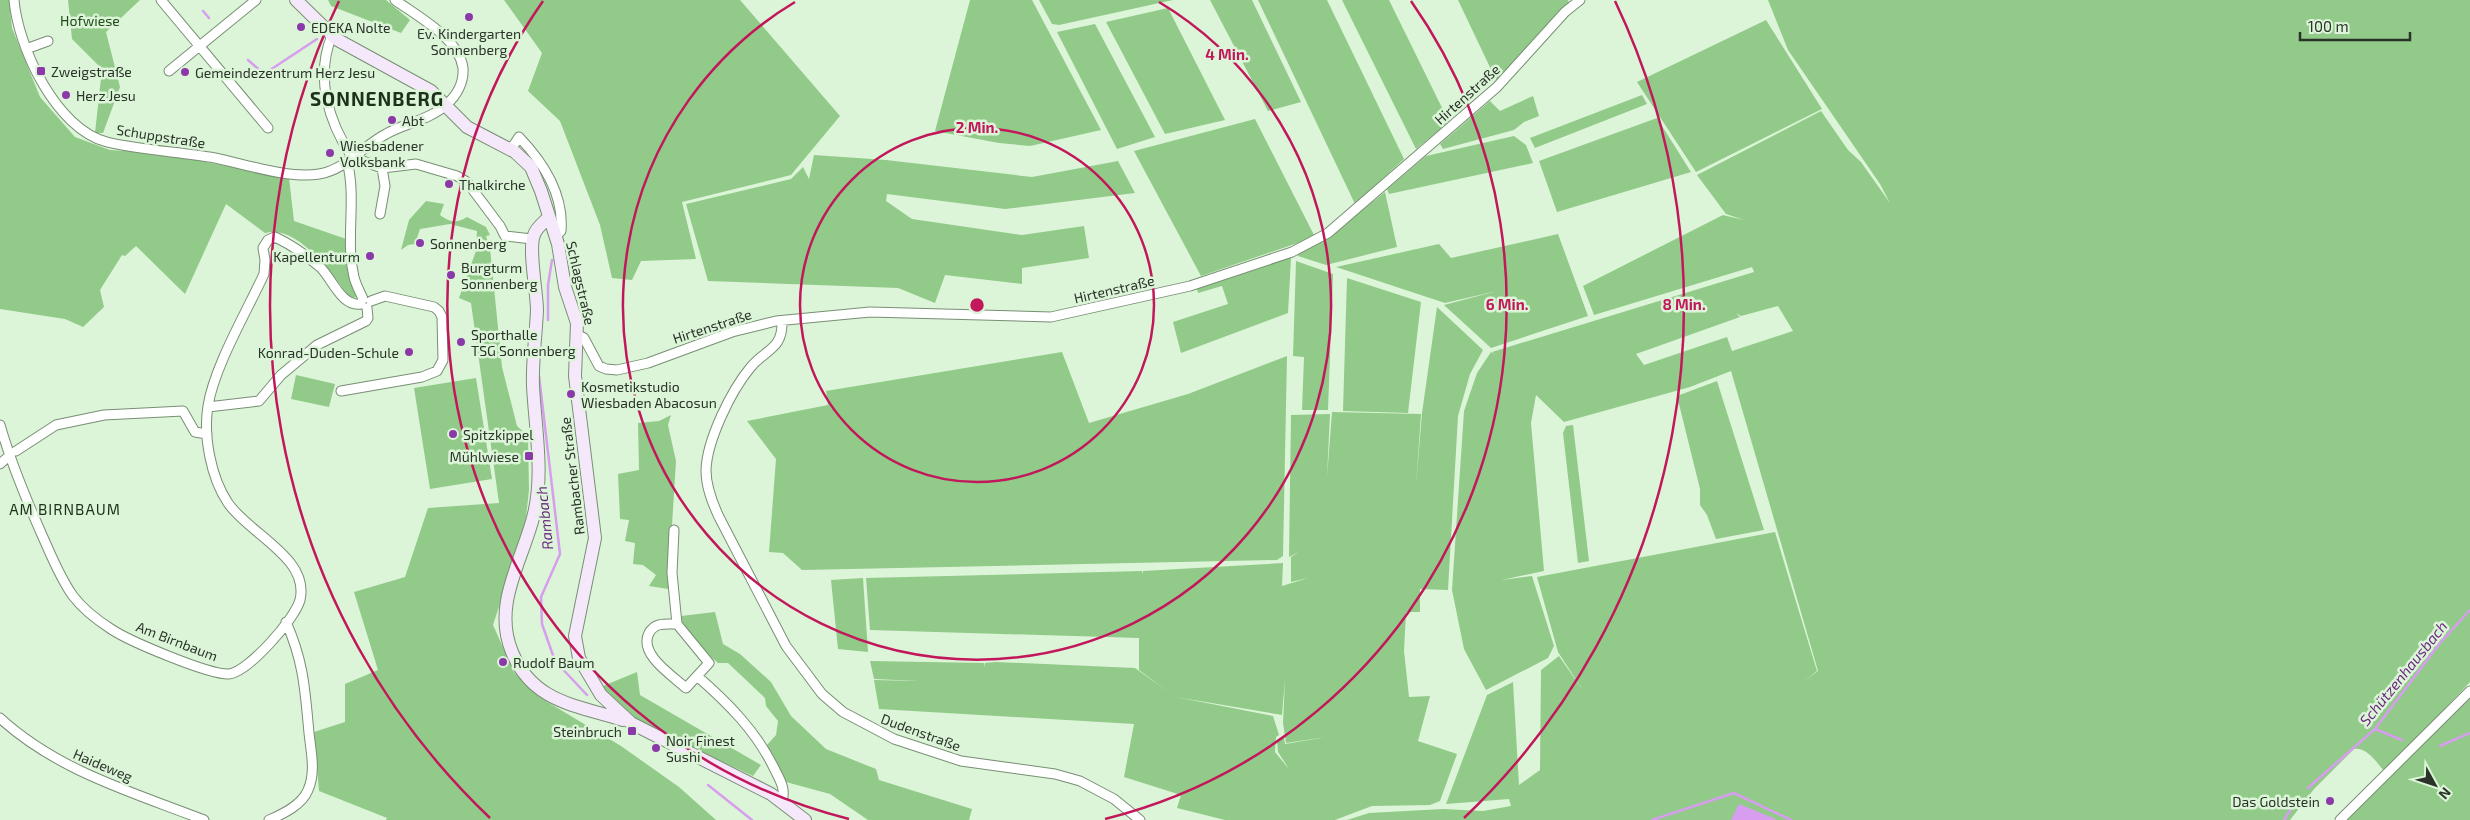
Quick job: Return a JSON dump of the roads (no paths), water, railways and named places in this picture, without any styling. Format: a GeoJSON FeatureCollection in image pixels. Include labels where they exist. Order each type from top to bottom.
{"type":"FeatureCollection","features":[{"type":"Feature","properties":{"kind":"main road","name":"Schlagstraße"},"geometry":{"type":"LineString","coordinates":[[296,0],[332,36],[428,89],[472,130],[523,158],[533,172],[555,237],[566,287],[577,324],[578,335]]}},
{"type":"Feature","properties":{"kind":"main road"},"geometry":{"type":"LineString","coordinates":[[548,218],[538,228],[532,239],[537,302],[533,368],[538,491],[531,525],[506,601],[506,628],[517,662],[534,684],[557,700],[631,723]]}},
{"type":"Feature","properties":{"kind":"main road","name":"Rambacher Straße"},"geometry":{"type":"LineString","coordinates":[[578,335],[574,355],[575,376],[595,538],[575,642],[579,658],[601,695],[631,723],[757,786],[782,801],[804,820]]}},
{"type":"Feature","properties":{"kind":"main road"},"geometry":{"type":"LineString","coordinates":[[591,710],[598,704],[601,695]]}},
{"type":"Feature","properties":{"kind":"street","name":"Schuppstraße"},"geometry":{"type":"LineString","coordinates":[[14,0],[18,26],[26,49],[62,111],[85,131],[106,142],[183,152],[291,174],[324,173],[349,159],[385,134],[434,114],[446,105]]}},
{"type":"Feature","properties":{"kind":"street"},"geometry":{"type":"LineString","coordinates":[[161,0],[268,128]]}},
{"type":"Feature","properties":{"kind":"street"},"geometry":{"type":"LineString","coordinates":[[169,71],[256,0]]}},
{"type":"Feature","properties":{"kind":"street"},"geometry":{"type":"LineString","coordinates":[[395,0],[430,24],[459,57],[462,67],[461,82],[446,105]]}},
{"type":"Feature","properties":{"kind":"street","name":"Hirtenstraße"},"geometry":{"type":"LineString","coordinates":[[578,335],[584,338],[592,358],[599,366],[617,370],[648,362],[732,332],[782,321],[870,312],[1050,317],[1190,286],[1292,252],[1328,233],[1497,88],[1565,12],[1580,0]]}},
{"type":"Feature","properties":{"kind":"street"},"geometry":{"type":"LineString","coordinates":[[208,407],[259,401],[281,375],[317,345],[366,321],[368,318],[366,303],[354,278],[351,250],[352,200],[349,159],[326,102],[322,80],[328,46],[332,36]]}},
{"type":"Feature","properties":{"kind":"street"},"geometry":{"type":"LineString","coordinates":[[26,49],[48,41]]}},
{"type":"Feature","properties":{"kind":"street"},"geometry":{"type":"LineString","coordinates":[[511,150],[518,137],[538,158],[549,177],[561,216],[561,231],[555,237]]}},
{"type":"Feature","properties":{"kind":"street"},"geometry":{"type":"LineString","coordinates":[[349,159],[382,168],[416,164],[457,176],[467,182],[500,226],[505,236],[532,239]]}},
{"type":"Feature","properties":{"kind":"street"},"geometry":{"type":"LineString","coordinates":[[380,214],[385,186],[382,168]]}},
{"type":"Feature","properties":{"kind":"street","name":"Am Birnbaum"},"geometry":{"type":"LineString","coordinates":[[0,425],[13,454],[53,560],[73,596],[93,617],[113,630],[202,668],[226,674],[239,672],[252,661],[286,622],[300,602],[300,577],[293,565],[238,516],[229,504],[216,478],[207,434],[208,407],[214,383],[264,274],[263,248],[268,240],[275,237],[302,252],[322,269],[335,288],[348,300],[355,305],[366,303]]}},
{"type":"Feature","properties":{"kind":"street"},"geometry":{"type":"LineString","coordinates":[[341,391],[422,377],[437,371],[443,360],[442,317],[436,309],[385,296],[366,303]]}},
{"type":"Feature","properties":{"kind":"street","name":"Dudenstraße"},"geometry":{"type":"LineString","coordinates":[[782,321],[782,332],[779,342],[750,368],[735,391],[716,432],[707,464],[710,497],[786,646],[822,694],[843,712],[894,739],[961,761],[1055,774],[1080,781],[1114,799],[1140,820]]}},
{"type":"Feature","properties":{"kind":"street"},"geometry":{"type":"LineString","coordinates":[[0,464],[56,425],[104,416],[183,411],[195,432],[207,434]]}},
{"type":"Feature","properties":{"kind":"street"},"geometry":{"type":"LineString","coordinates":[[674,530],[673,581],[677,624],[709,663],[686,688],[649,652],[647,639],[654,628],[661,624],[677,624]]}},
{"type":"Feature","properties":{"kind":"street"},"geometry":{"type":"LineString","coordinates":[[270,820],[284,814],[299,802],[308,792],[313,774],[306,688],[296,644],[286,622]]}},
{"type":"Feature","properties":{"kind":"street"},"geometry":{"type":"LineString","coordinates":[[697,676],[722,698],[764,746],[784,787],[782,801]]}},
{"type":"Feature","properties":{"kind":"street"},"geometry":{"type":"LineString","coordinates":[[2340,820],[2470,691]]}},
{"type":"Feature","properties":{"kind":"street","name":"Haideweg"},"geometry":{"type":"LineString","coordinates":[[0,718],[25,739],[75,770],[204,820]]}},
{"type":"Feature","properties":{"kind":"waterway","name":"Rambach"},"geometry":{"type":"LineString","coordinates":[[203,11],[209,18]]}},
{"type":"Feature","properties":{"kind":"waterway","name":"Rambach"},"geometry":{"type":"LineString","coordinates":[[248,60],[264,74],[317,39]]}},
{"type":"Feature","properties":{"kind":"waterway","name":"Rambach"},"geometry":{"type":"LineString","coordinates":[[548,320],[548,285],[552,260]]}},
{"type":"Feature","properties":{"kind":"waterway","name":"Rambach"},"geometry":{"type":"LineString","coordinates":[[539,376],[560,554],[541,597],[542,624],[555,661],[587,695]]}},
{"type":"Feature","properties":{"kind":"waterway","name":"Schützenhausbach"},"geometry":{"type":"LineString","coordinates":[[2308,788],[2375,729],[2440,643],[2470,610]]}},
{"type":"Feature","properties":{"kind":"waterway"},"geometry":{"type":"LineString","coordinates":[[2375,729],[2402,740]]}},
{"type":"Feature","properties":{"kind":"waterway"},"geometry":{"type":"LineString","coordinates":[[2440,746],[2470,733]]}},
{"type":"Feature","properties":{"kind":"waterway","name":"Rambach"},"geometry":{"type":"LineString","coordinates":[[708,785],[752,820]]}},
{"type":"Feature","properties":{"kind":"waterway"},"geometry":{"type":"LineString","coordinates":[[1652,820],[1734,793],[1791,820]]}},
{"type":"Feature","properties":{"kind":"waterway","name":"Schützenhausbach"},"geometry":{"type":"LineString","coordinates":[[2284,820],[2296,801]]}},
{"type":"Feature","properties":{"kind":"place","name":"Ev. Kindergarten Sonnenberg"},"geometry":{"type":"Point","coordinates":[469,17]}},
{"type":"Feature","properties":{"kind":"place","name":"EDEKA Nolte"},"geometry":{"type":"Point","coordinates":[301,27]}},
{"type":"Feature","properties":{"kind":"place","name":"Zweigstraße"},"geometry":{"type":"Point","coordinates":[41,71]}},
{"type":"Feature","properties":{"kind":"place","name":"Gemeindezentrum Herz Jesu"},"geometry":{"type":"Point","coordinates":[185,72]}},
{"type":"Feature","properties":{"kind":"place","name":"Herz Jesu"},"geometry":{"type":"Point","coordinates":[66,95]}},
{"type":"Feature","properties":{"kind":"place","name":"Abt"},"geometry":{"type":"Point","coordinates":[392,120]}},
{"type":"Feature","properties":{"kind":"place","name":"Wiesbadener Volksbank"},"geometry":{"type":"Point","coordinates":[330,153]}},
{"type":"Feature","properties":{"kind":"place","name":"Thalkirche"},"geometry":{"type":"Point","coordinates":[449,184]}},
{"type":"Feature","properties":{"kind":"place","name":"Sonnenberg"},"geometry":{"type":"Point","coordinates":[420,243]}},
{"type":"Feature","properties":{"kind":"place","name":"Kapellenturm"},"geometry":{"type":"Point","coordinates":[370,256]}},
{"type":"Feature","properties":{"kind":"place","name":"Burgturm Sonnenberg"},"geometry":{"type":"Point","coordinates":[451,275]}},
{"type":"Feature","properties":{"kind":"place","name":"Sporthalle TSG Sonnenberg"},"geometry":{"type":"Point","coordinates":[461,342]}},
{"type":"Feature","properties":{"kind":"place","name":"Konrad-Duden-Schule"},"geometry":{"type":"Point","coordinates":[409,352]}},
{"type":"Feature","properties":{"kind":"place","name":"Kosmetikstudio Wiesbaden Abacosun"},"geometry":{"type":"Point","coordinates":[571,394]}},
{"type":"Feature","properties":{"kind":"place","name":"Spitzkippel"},"geometry":{"type":"Point","coordinates":[453,434]}},
{"type":"Feature","properties":{"kind":"place","name":"Mühlwiese"},"geometry":{"type":"Point","coordinates":[529,456]}},
{"type":"Feature","properties":{"kind":"place","name":"Rudolf Baum"},"geometry":{"type":"Point","coordinates":[503,662]}},
{"type":"Feature","properties":{"kind":"place","name":"Steinbruch"},"geometry":{"type":"Point","coordinates":[632,731]}},
{"type":"Feature","properties":{"kind":"place","name":"Noir Finest Sushi"},"geometry":{"type":"Point","coordinates":[656,748]}},
{"type":"Feature","properties":{"kind":"place","name":"Das Goldstein"},"geometry":{"type":"Point","coordinates":[2330,801]}},
{"type":"Feature","properties":{"kind":"district","name":"SONNENBERG"},"geometry":{"type":"Point","coordinates":[377,98]}},
{"type":"Feature","properties":{"kind":"district","name":"AM BIRNBAUM"},"geometry":{"type":"Point","coordinates":[65,509]}},
{"type":"Feature","properties":{"kind":"park label","name":"Hofwiese"},"geometry":{"type":"Point","coordinates":[90,20]}}]}
